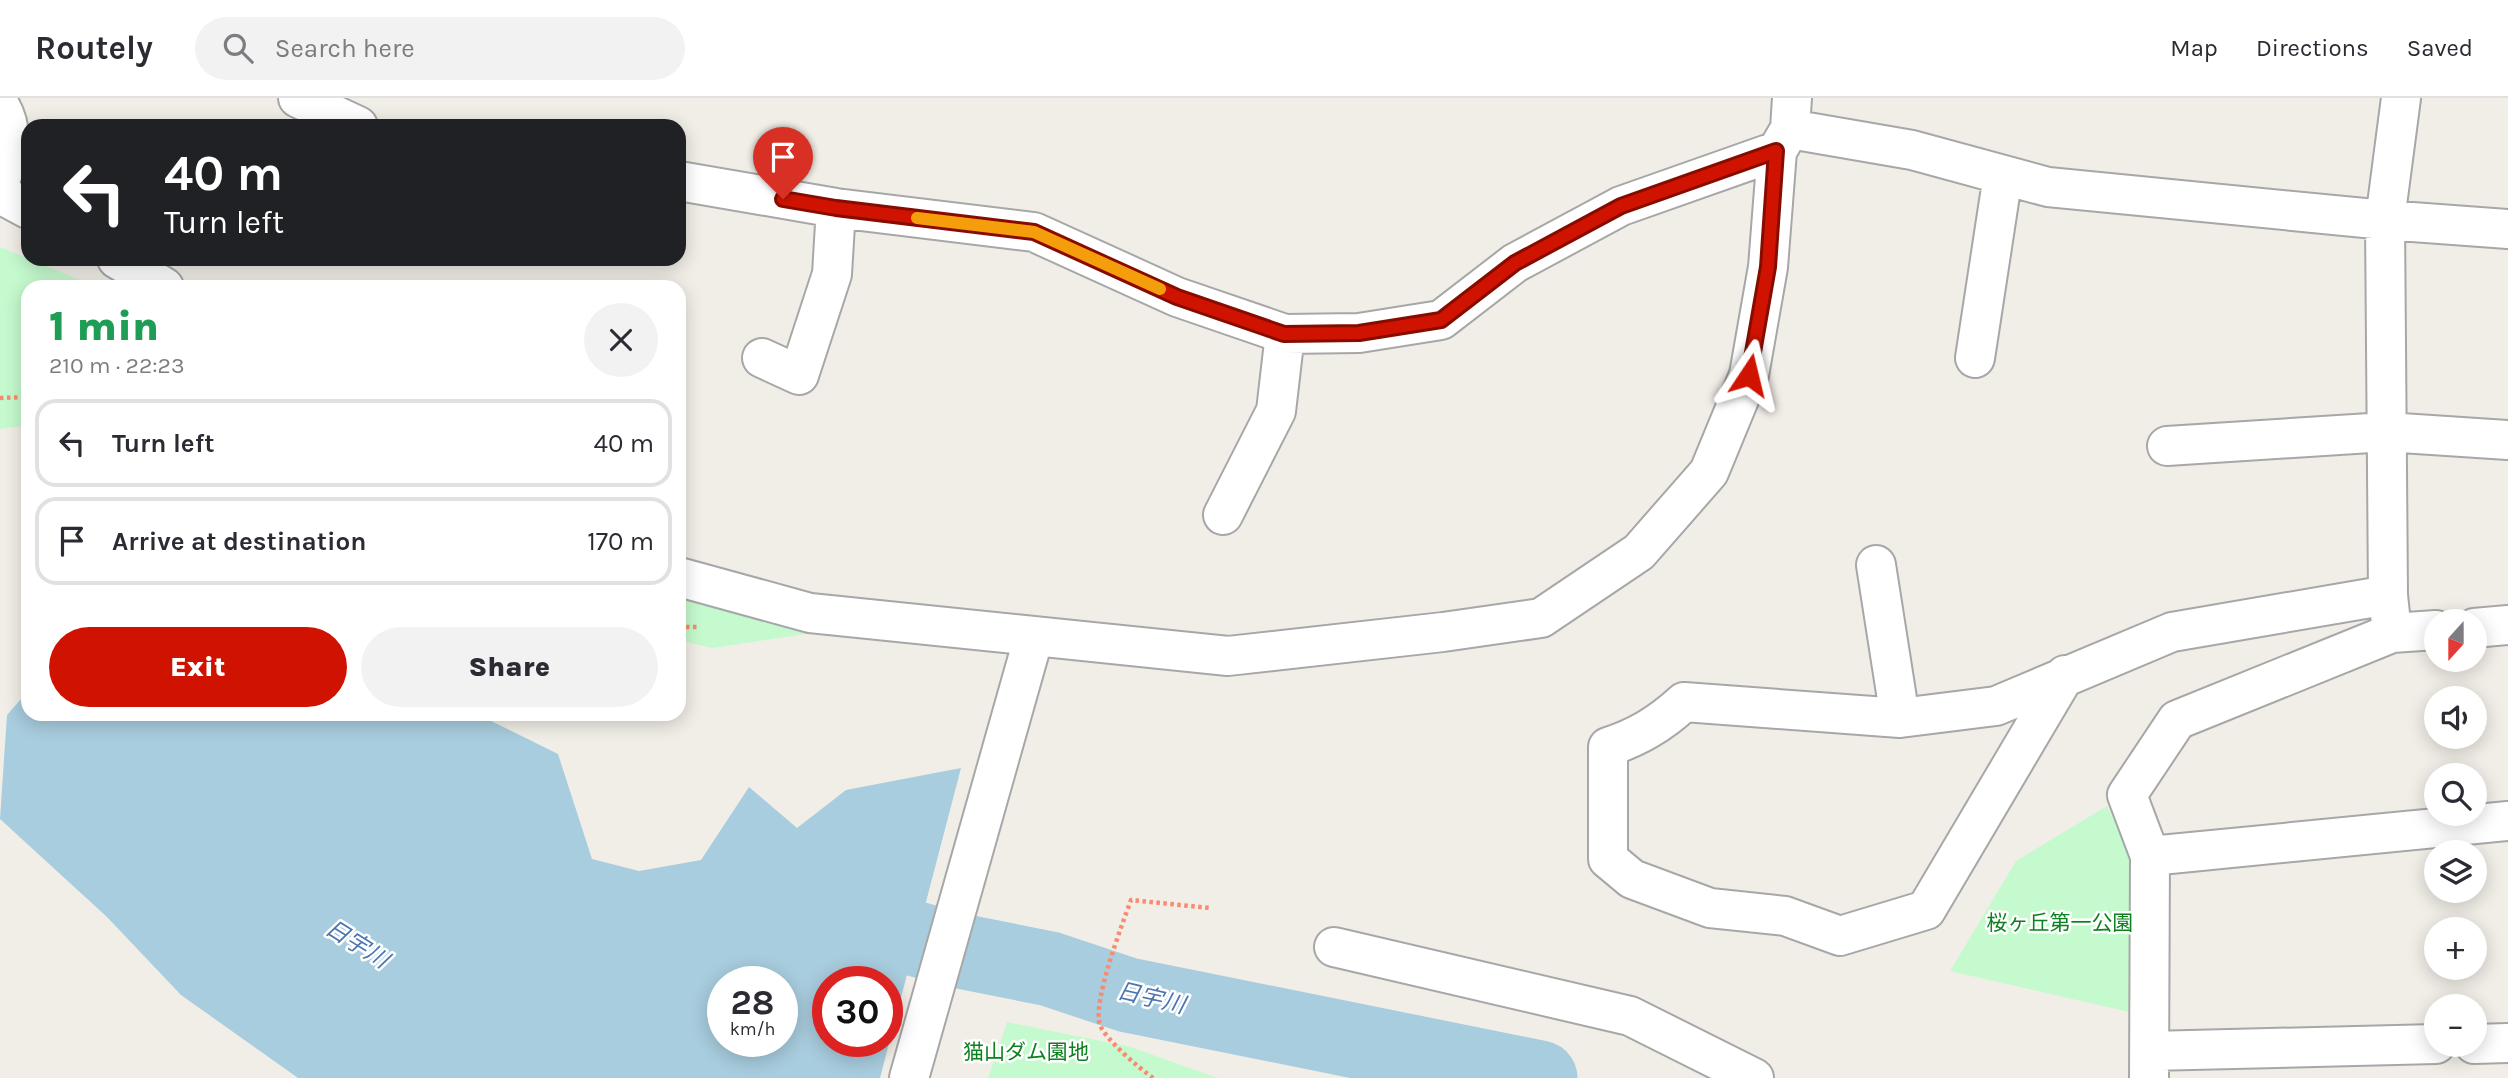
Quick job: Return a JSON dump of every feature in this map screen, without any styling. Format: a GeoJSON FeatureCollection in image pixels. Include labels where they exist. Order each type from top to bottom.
{"type":"FeatureCollection","features":[{"type":"Feature","properties":{"kind":"street"},"geometry":{"type":"LineString","coordinates":[[298,98],[343,119]]}},
{"type":"Feature","properties":{"kind":"street"},"geometry":{"type":"LineString","coordinates":[[2392,633],[2388,595],[2385,220],[2401,98]]}},
{"type":"Feature","properties":{"kind":"street"},"geometry":{"type":"LineString","coordinates":[[0,106],[8,119],[9,155],[0,182]]}},
{"type":"Feature","properties":{"kind":"street"},"geometry":{"type":"LineString","coordinates":[[686,182],[836,208],[1034,232],[1177,297],[1284,334],[1359,333],[1441,320],[1515,263],[1621,206],[1786,126],[1912,150],[2048,187],[2385,220],[2508,229]]}},
{"type":"Feature","properties":{"kind":"street"},"geometry":{"type":"LineString","coordinates":[[686,579],[810,612],[1029,651],[1228,656],[1444,632],[1541,618],[1639,552],[1709,472],[1749,375],[1768,267],[1786,126]]}},
{"type":"Feature","properties":{"kind":"street"},"geometry":{"type":"LineString","coordinates":[[1975,358],[2003,175]]}},
{"type":"Feature","properties":{"kind":"street"},"geometry":{"type":"LineString","coordinates":[[0,194],[21,205]]}},
{"type":"Feature","properties":{"kind":"street"},"geometry":{"type":"LineString","coordinates":[[762,358],[799,375],[832,274],[836,208]]}},
{"type":"Feature","properties":{"kind":"street"},"geometry":{"type":"LineString","coordinates":[[129,266],[152,280]]}},
{"type":"Feature","properties":{"kind":"street"},"geometry":{"type":"LineString","coordinates":[[1223,515],[1276,411],[1284,334]]}},
{"type":"Feature","properties":{"kind":"street"},"geometry":{"type":"LineString","coordinates":[[2167,446],[2386,432],[2508,440]]}},
{"type":"Feature","properties":{"kind":"street"},"geometry":{"type":"LineString","coordinates":[[1876,565],[1899,718]]}},
{"type":"Feature","properties":{"kind":"street"},"geometry":{"type":"LineString","coordinates":[[2065,675],[1926,911],[1840,936],[1785,916],[1710,908],[1632,878],[1608,859],[1608,747],[1635,738],[1662,722],[1684,702],[1899,718],[1996,706],[2065,675],[2172,632],[2388,595]]}},
{"type":"Feature","properties":{"kind":"street"},"geometry":{"type":"LineString","coordinates":[[2487,627],[2508,625]]}},
{"type":"Feature","properties":{"kind":"street"},"geometry":{"type":"LineString","coordinates":[[2424,631],[2392,633],[2177,720],[2127,795],[2150,856],[2150,1064],[2424,1045]]}},
{"type":"Feature","properties":{"kind":"street"},"geometry":{"type":"LineString","coordinates":[[909,1078],[1029,651]]}},
{"type":"Feature","properties":{"kind":"street"},"geometry":{"type":"LineString","coordinates":[[2150,856],[2508,821]]}},
{"type":"Feature","properties":{"kind":"street"},"geometry":{"type":"LineString","coordinates":[[1334,947],[1630,1016],[1754,1078]]}},
{"type":"Feature","properties":{"kind":"street"},"geometry":{"type":"LineString","coordinates":[[2487,1044],[2508,1043]]}},
{"type":"Feature","properties":{"kind":"path"},"geometry":{"type":"LineString","coordinates":[[0,398],[21,397]]}},
{"type":"Feature","properties":{"kind":"path"},"geometry":{"type":"LineString","coordinates":[[1153,1078],[1134,1065],[1100,1026],[1097,1008],[1121,927],[1131,900],[1210,908]]}},
{"type":"Feature","properties":{"kind":"green space"},"geometry":{"type":"Polygon","coordinates":[[[0,247],[21,256],[21,266],[46,266],[80,280],[21,280],[21,426],[0,429],[0,247]]]}},
{"type":"Feature","properties":{"kind":"green space"},"geometry":{"type":"Polygon","coordinates":[[[686,591],[834,630],[712,648],[686,642],[686,591]]]}},
{"type":"Feature","properties":{"kind":"green space","name":"桜ヶ丘第一公園"},"geometry":{"type":"Polygon","coordinates":[[[2107,806],[2133,858],[2129,1012],[1950,971],[2016,861],[2107,806]]]}},
{"type":"Feature","properties":{"kind":"green space","name":"猫山ダム園地"},"geometry":{"type":"Polygon","coordinates":[[[1007,1022],[1131,1047],[1217,1078],[988,1078],[1007,1022]]]}},
{"type":"Feature","properties":{"kind":"water"},"geometry":{"type":"Polygon","coordinates":[[[21,699],[21,721],[491,721],[558,754],[592,859],[639,871],[701,860],[749,787],[797,828],[846,790],[961,768],[903,990],[903,966],[812,966],[812,1057],[885,1057],[880,1078],[298,1078],[181,995],[107,917],[0,819],[7,715],[21,699]]]}},
{"type":"Feature","properties":{"kind":"waterway","name":"日宇川"},"geometry":{"type":"LineString","coordinates":[[798,971],[876,928],[960,951],[1050,969],[1128,995],[1540,1078]]}},
{"type":"Feature","properties":{"kind":"slow traffic"},"geometry":{"type":"LineString","coordinates":[[917,218],[1034,232],[1160,289]]}},
{"type":"Feature","properties":{"kind":"route"},"geometry":{"type":"LineString","coordinates":[[783,199],[1034,232],[1177,297],[1284,334],[1359,333],[1441,320],[1515,263],[1621,206],[1776,151],[1768,267],[1749,375]]}}]}
